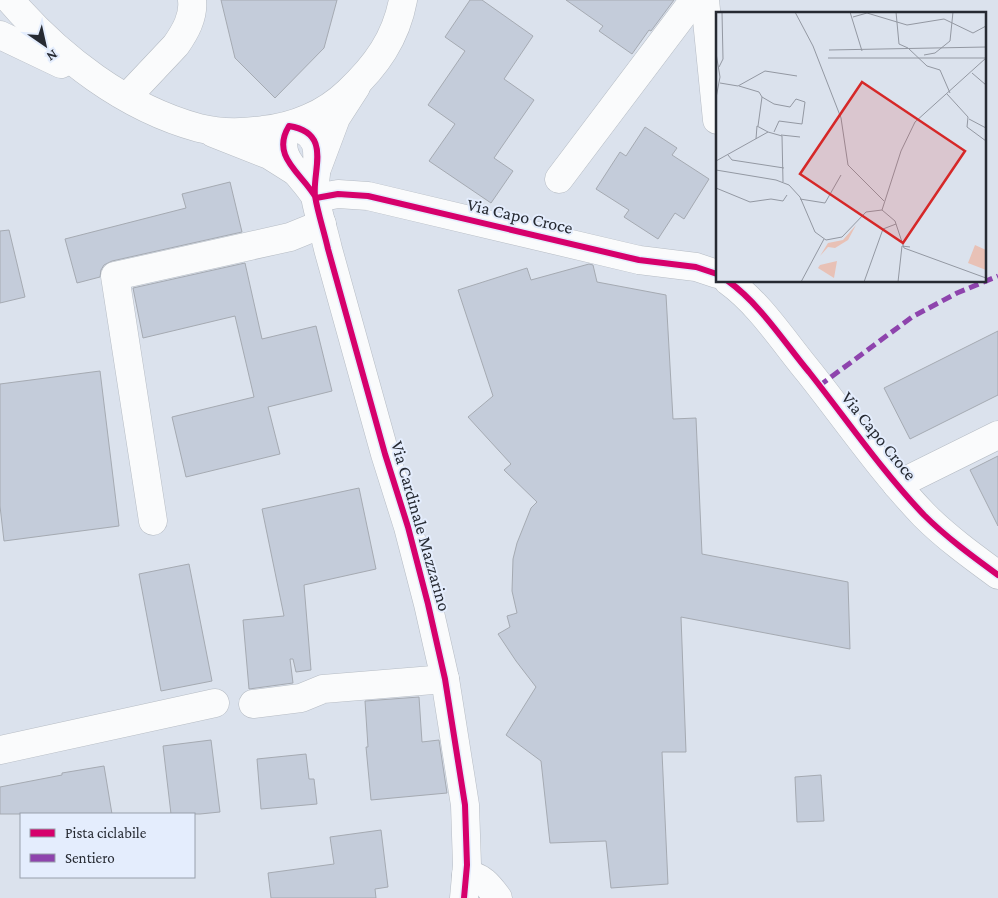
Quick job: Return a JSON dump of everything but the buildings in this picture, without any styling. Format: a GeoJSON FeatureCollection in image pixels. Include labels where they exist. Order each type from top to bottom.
{"type":"FeatureCollection","features":[{"type":"Feature","properties":{"kind":"street"},"geometry":{"type":"LineString","coordinates":[[10,0],[42,35],[103,84]]}},
{"type":"Feature","properties":{"kind":"street"},"geometry":{"type":"LineString","coordinates":[[127,97],[176,45],[190,18],[192,0]]}},
{"type":"Feature","properties":{"kind":"street"},"geometry":{"type":"LineString","coordinates":[[199,128],[242,132],[273,129],[289,126],[325,109],[360,81],[377,62],[388,44],[400,15],[403,0]]}},
{"type":"Feature","properties":{"kind":"street"},"geometry":{"type":"LineString","coordinates":[[559,179],[694,0]]}},
{"type":"Feature","properties":{"kind":"street"},"geometry":{"type":"LineString","coordinates":[[705,0],[716,110]]}},
{"type":"Feature","properties":{"kind":"street"},"geometry":{"type":"LineString","coordinates":[[0,35],[171,118],[256,149],[278,160],[307,169]]}},
{"type":"Feature","properties":{"kind":"street","name":"Via Cardinale Mazzarino"},"geometry":{"type":"LineString","coordinates":[[360,81],[307,169],[341,296],[408,527],[445,679],[465,805],[467,832],[465,887]]}},
{"type":"Feature","properties":{"kind":"street","name":"Via Cardinale Mazzarino"},"geometry":{"type":"LineString","coordinates":[[289,126],[302,129],[313,140],[318,152],[307,169]]}},
{"type":"Feature","properties":{"kind":"street","name":"Via Capo Croce"},"geometry":{"type":"LineString","coordinates":[[316,198],[338,194],[368,196],[639,260],[696,267],[716,274]]}},
{"type":"Feature","properties":{"kind":"street"},"geometry":{"type":"LineString","coordinates":[[153,521],[115,276],[290,237],[322,224]]}},
{"type":"Feature","properties":{"kind":"street","name":"Via Capo Croce"},"geometry":{"type":"LineString","coordinates":[[729,282],[744,295],[769,323],[898,485],[938,528],[995,569]]}},
{"type":"Feature","properties":{"kind":"street"},"geometry":{"type":"LineString","coordinates":[[898,485],[998,435]]}},
{"type":"Feature","properties":{"kind":"street"},"geometry":{"type":"LineString","coordinates":[[253,704],[301,698],[323,689],[445,679]]}},
{"type":"Feature","properties":{"kind":"street"},"geometry":{"type":"LineString","coordinates":[[0,750],[215,703]]}},
{"type":"Feature","properties":{"kind":"street"},"geometry":{"type":"LineString","coordinates":[[465,887],[480,878],[498,898]]}},
{"type":"Feature","properties":{"kind":"marked path"},"geometry":{"type":"LineString","coordinates":[[986,281],[998,276]]}},
{"type":"Feature","properties":{"kind":"marked path"},"geometry":{"type":"LineString","coordinates":[[819,386],[912,317],[957,293],[984,282]]}},
{"type":"Feature","properties":{"kind":"cycle path"},"geometry":{"type":"LineString","coordinates":[[316,198],[310,189],[290,164],[286,156],[283,147],[284,137],[289,126],[303,130],[311,136],[316,144],[317,154],[316,203],[428,604],[445,679],[465,805],[467,865],[464,898]]}},
{"type":"Feature","properties":{"kind":"cycle path"},"geometry":{"type":"LineString","coordinates":[[316,198],[338,194],[368,196],[639,260],[696,267],[716,274]]}},
{"type":"Feature","properties":{"kind":"cycle path"},"geometry":{"type":"LineString","coordinates":[[729,282],[751,301],[771,324],[879,463],[924,515],[941,531],[998,575]]}}]}
